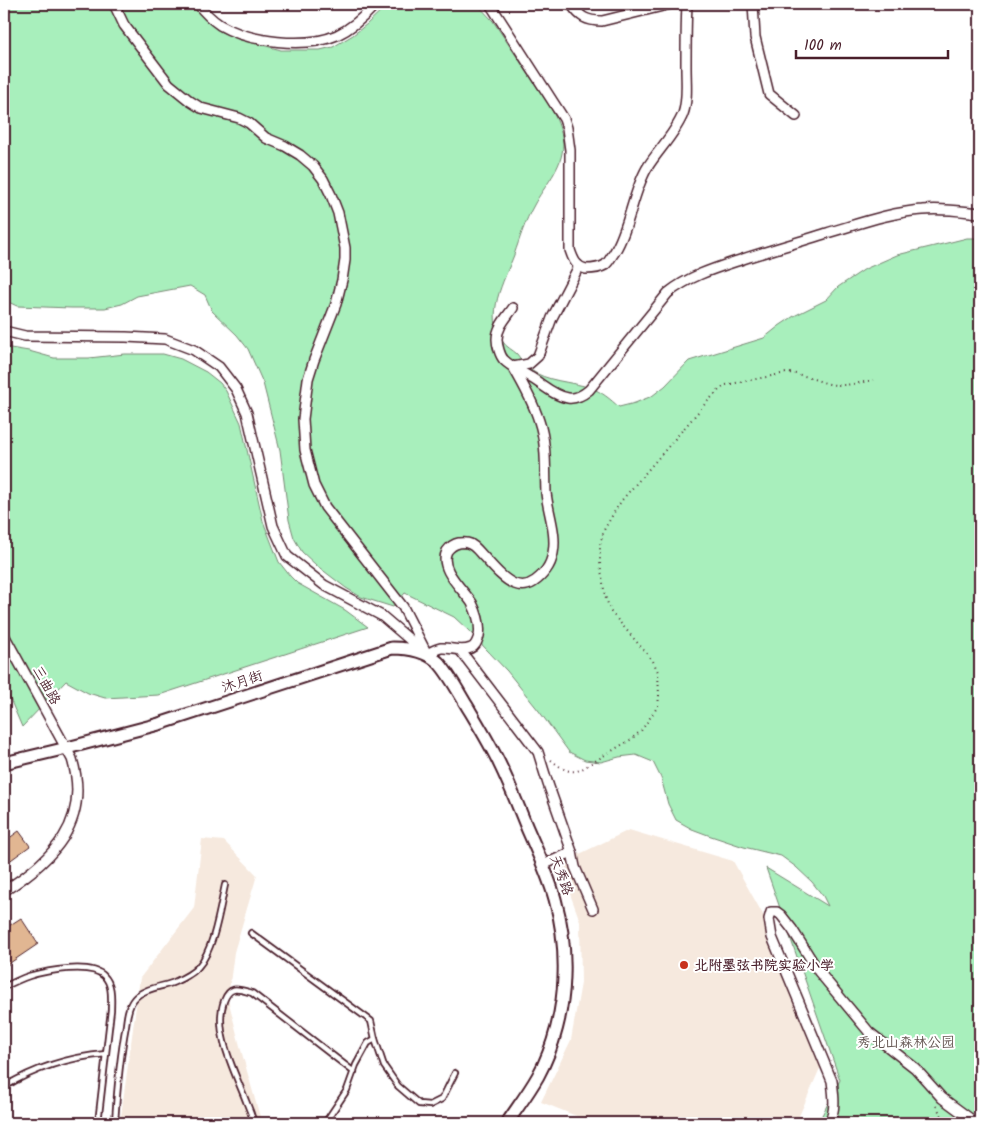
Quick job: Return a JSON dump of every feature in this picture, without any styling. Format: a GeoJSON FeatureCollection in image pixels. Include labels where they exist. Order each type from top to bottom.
{"type":"FeatureCollection","features":[{"type":"Feature","properties":{"kind":"main road","name":"沐月街"},"geometry":{"type":"LineString","coordinates":[[4,763],[159,724],[392,648],[409,649],[427,654]]}},
{"type":"Feature","properties":{"kind":"main road","name":"天秀路"},"geometry":{"type":"LineString","coordinates":[[427,654],[438,662],[446,672],[502,768],[543,865],[555,899],[561,926],[564,978],[556,1030],[538,1076],[507,1123]]}},
{"type":"Feature","properties":{"kind":"street"},"geometry":{"type":"LineString","coordinates":[[114,4],[124,24],[169,84],[201,108],[239,118],[250,123],[266,138],[300,154],[313,166],[331,195],[338,213],[345,248],[345,260],[336,304],[308,379],[303,418],[305,450],[314,485],[325,507],[403,607],[427,654]]}},
{"type":"Feature","properties":{"kind":"street"},"geometry":{"type":"LineString","coordinates":[[198,4],[212,19],[222,26],[256,37],[297,43],[317,41],[337,34],[363,17],[376,4]]}},
{"type":"Feature","properties":{"kind":"street"},"geometry":{"type":"LineString","coordinates":[[490,4],[564,119],[570,150],[570,250],[575,263],[585,268],[605,265],[617,248],[638,188],[647,169],[674,131],[683,114],[686,98],[687,4]]}},
{"type":"Feature","properties":{"kind":"street"},"geometry":{"type":"LineString","coordinates":[[571,4],[584,18],[602,21],[671,4]]}},
{"type":"Feature","properties":{"kind":"street"},"geometry":{"type":"LineString","coordinates":[[753,4],[756,37],[769,94],[796,116]]}},
{"type":"Feature","properties":{"kind":"street"},"geometry":{"type":"LineString","coordinates":[[513,308],[501,326],[497,338],[500,355],[513,367],[560,396],[574,398],[589,390],[668,293],[690,278],[706,271],[779,248],[890,216],[922,210],[957,210],[980,213]]}},
{"type":"Feature","properties":{"kind":"street"},"geometry":{"type":"LineString","coordinates":[[513,367],[529,364],[538,356],[552,318],[579,266]]}},
{"type":"Feature","properties":{"kind":"street"},"geometry":{"type":"LineString","coordinates":[[4,331],[25,336],[165,340],[194,350],[219,367],[236,389],[247,413],[273,526],[287,556],[324,585],[382,616],[427,654]]}},
{"type":"Feature","properties":{"kind":"street"},"geometry":{"type":"LineString","coordinates":[[427,654],[442,648],[460,650],[472,648],[477,643],[479,634],[478,615],[472,603],[446,567],[445,561],[448,549],[455,544],[467,543],[474,547],[504,579],[519,586],[528,586],[535,583],[548,567],[553,553],[554,540],[546,494],[546,457],[540,422],[513,367]]}},
{"type":"Feature","properties":{"kind":"street","name":"三曲路"},"geometry":{"type":"LineString","coordinates":[[4,635],[67,748],[76,771],[78,784],[78,797],[72,821],[58,845],[31,872],[4,891]]}},
{"type":"Feature","properties":{"kind":"street"},"geometry":{"type":"LineString","coordinates":[[460,650],[538,752],[572,852],[575,867],[594,909]]}},
{"type":"Feature","properties":{"kind":"street"},"geometry":{"type":"LineString","coordinates":[[543,865],[572,852]]}},
{"type":"Feature","properties":{"kind":"street"},"geometry":{"type":"LineString","coordinates":[[829,1123],[834,1106],[832,1081],[772,937],[769,919],[771,912],[777,912],[792,929],[819,972],[869,1032],[915,1068],[942,1098],[976,1123]]}},
{"type":"Feature","properties":{"kind":"lane"},"geometry":{"type":"LineString","coordinates":[[115,1123],[123,1041],[131,1004],[142,993],[183,978],[200,965],[214,935],[225,885]]}},
{"type":"Feature","properties":{"kind":"lane"},"geometry":{"type":"LineString","coordinates":[[251,933],[370,1021],[384,1066],[398,1086],[419,1104],[430,1105],[442,1099],[455,1073]]}},
{"type":"Feature","properties":{"kind":"lane"},"geometry":{"type":"LineString","coordinates":[[4,987],[27,976],[56,970],[74,969],[88,969],[102,974],[108,982],[112,997],[98,1123]]}},
{"type":"Feature","properties":{"kind":"lane"},"geometry":{"type":"LineString","coordinates":[[254,1123],[227,1051],[221,1025],[222,1007],[226,994],[230,990],[238,988],[252,993],[354,1072]]}},
{"type":"Feature","properties":{"kind":"lane"},"geometry":{"type":"LineString","coordinates":[[324,1123],[347,1090],[368,1043],[376,1039]]}},
{"type":"Feature","properties":{"kind":"lane"},"geometry":{"type":"LineString","coordinates":[[4,1087],[27,1074],[52,1064],[75,1058],[106,1054]]}},
{"type":"Feature","properties":{"kind":"path"},"geometry":{"type":"LineString","coordinates":[[538,752],[564,769],[576,772],[630,740],[641,731],[658,706],[658,672],[653,661],[611,612],[605,596],[600,563],[600,544],[604,530],[616,509],[705,404],[726,385],[786,373],[796,373],[838,385],[873,380]]}},
{"type":"Feature","properties":{"kind":"shaded area","name":"北附墨弦书院实验小学"},"geometry":{"type":"Polygon","coordinates":[[[629,830],[733,861],[781,947],[824,1059],[796,1123],[594,1123],[541,1102],[571,1040],[581,983],[580,921],[559,864],[629,830]]]}},
{"type":"Feature","properties":{"kind":"shaded area"},"geometry":{"type":"Polygon","coordinates":[[[202,839],[224,841],[257,875],[234,952],[228,999],[260,1117],[255,1123],[120,1123],[140,978],[194,908],[202,839]]]}},
{"type":"Feature","properties":{"kind":"green space","name":"秀北山森林公园"},"geometry":{"type":"Polygon","coordinates":[[[4,4],[190,4],[221,32],[240,39],[281,50],[320,50],[333,47],[353,35],[388,4],[477,4],[493,21],[549,105],[558,124],[563,144],[560,161],[528,217],[501,287],[495,309],[495,321],[498,332],[504,344],[517,354],[529,369],[551,379],[595,390],[619,407],[652,396],[665,386],[689,361],[764,338],[794,316],[826,300],[838,287],[865,269],[897,255],[967,238],[980,238],[980,1123],[818,1123],[840,1080],[766,868],[828,906],[823,896],[812,882],[781,856],[744,847],[708,835],[676,820],[668,804],[661,778],[653,762],[636,755],[601,762],[585,760],[569,752],[507,671],[454,617],[405,593],[393,607],[361,597],[346,588],[302,552],[294,538],[289,520],[280,450],[263,383],[248,349],[237,335],[212,311],[205,295],[190,286],[137,296],[122,304],[105,308],[17,306],[4,300],[4,4]]]}},
{"type":"Feature","properties":{"kind":"green space"},"geometry":{"type":"Polygon","coordinates":[[[4,347],[54,358],[163,354],[181,359],[206,372],[220,383],[226,391],[241,423],[263,521],[279,562],[297,583],[345,610],[368,627],[159,695],[105,698],[88,693],[66,681],[22,727],[4,685],[4,347]]]}},
{"type":"Feature","properties":{"kind":"building"},"geometry":{"type":"Polygon","coordinates":[[[19,831],[30,846],[4,865],[4,842],[19,831]]]}},
{"type":"Feature","properties":{"kind":"building"},"geometry":{"type":"Polygon","coordinates":[[[21,918],[38,944],[4,967],[4,929],[21,918]]]}},
{"type":"Feature","properties":{"kind":"place","name":"北附墨弦书院实验小学"},"geometry":{"type":"Point","coordinates":[684,965]}}]}
